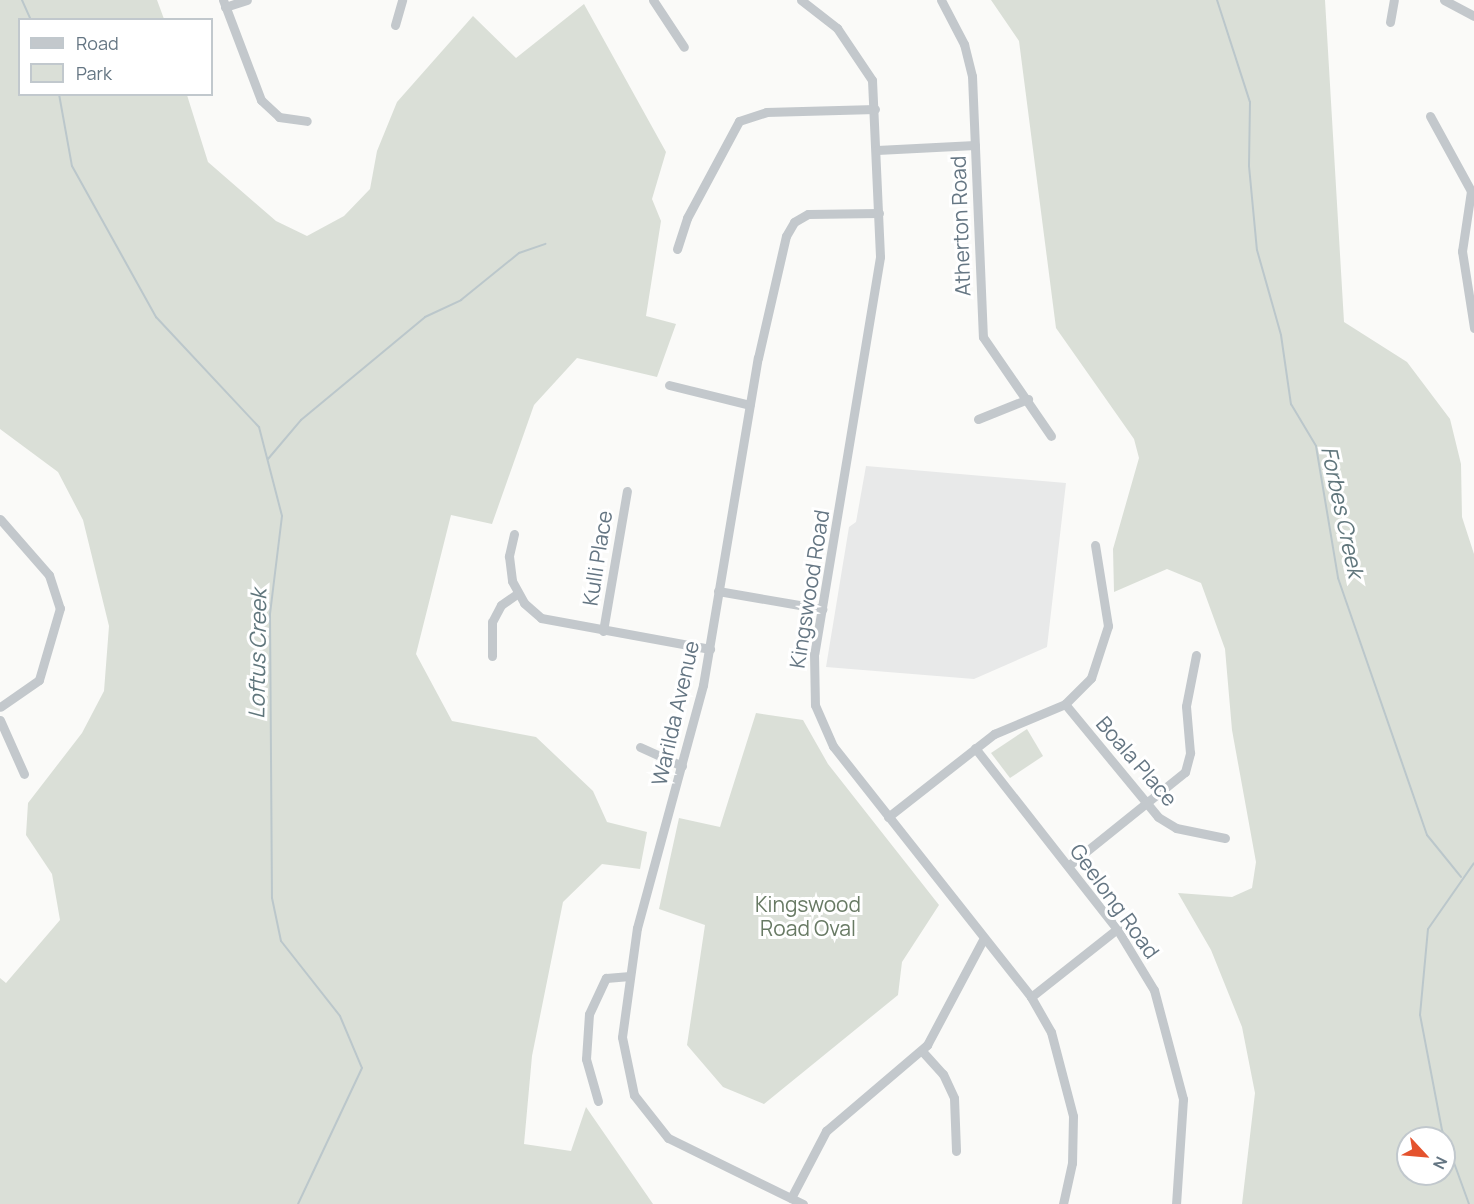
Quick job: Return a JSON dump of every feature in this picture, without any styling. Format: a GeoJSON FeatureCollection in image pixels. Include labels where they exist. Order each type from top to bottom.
{"type":"FeatureCollection","features":[{"type":"Feature","properties":{"kind":"street"},"geometry":{"type":"LineString","coordinates":[[247,0],[224,3],[261,100],[279,117],[307,121]]}},
{"type":"Feature","properties":{"kind":"street"},"geometry":{"type":"LineString","coordinates":[[394,24],[402,0]]}},
{"type":"Feature","properties":{"kind":"street"},"geometry":{"type":"LineString","coordinates":[[653,0],[684,47]]}},
{"type":"Feature","properties":{"kind":"street","name":"Kingswood Road"},"geometry":{"type":"LineString","coordinates":[[801,0],[837,28],[861,61],[873,86],[879,213],[879,279],[812,673],[819,720],[888,817],[1031,997],[1060,1052],[1071,1095],[1074,1140],[1063,1204]]}},
{"type":"Feature","properties":{"kind":"street","name":"Atherton Road"},"geometry":{"type":"LineString","coordinates":[[941,0],[969,62],[983,337],[1028,399],[1051,436]]}},
{"type":"Feature","properties":{"kind":"street"},"geometry":{"type":"LineString","coordinates":[[1390,22],[1394,0]]}},
{"type":"Feature","properties":{"kind":"street"},"geometry":{"type":"LineString","coordinates":[[1444,0],[1474,16]]}},
{"type":"Feature","properties":{"kind":"street"},"geometry":{"type":"LineString","coordinates":[[677,249],[687,218],[739,121],[766,112],[875,109]]}},
{"type":"Feature","properties":{"kind":"street"},"geometry":{"type":"LineString","coordinates":[[1430,116],[1472,190],[1462,251],[1474,328]]}},
{"type":"Feature","properties":{"kind":"street"},"geometry":{"type":"LineString","coordinates":[[877,150],[975,145]]}},
{"type":"Feature","properties":{"kind":"street","name":"Warilda Avenue"},"geometry":{"type":"LineString","coordinates":[[803,1204],[681,1146],[651,1120],[625,1072],[622,1037],[643,906],[682,766],[710,649],[750,405],[791,226],[808,214],[879,213]]}},
{"type":"Feature","properties":{"kind":"street"},"geometry":{"type":"LineString","coordinates":[[669,385],[750,405]]}},
{"type":"Feature","properties":{"kind":"street"},"geometry":{"type":"LineString","coordinates":[[978,419],[1028,399]]}},
{"type":"Feature","properties":{"kind":"street","name":"Kulli Place"},"geometry":{"type":"LineString","coordinates":[[603,631],[627,491]]}},
{"type":"Feature","properties":{"kind":"street"},"geometry":{"type":"LineString","coordinates":[[0,519],[49,575],[60,608],[39,680],[0,707]]}},
{"type":"Feature","properties":{"kind":"street"},"geometry":{"type":"LineString","coordinates":[[514,534],[509,567],[517,594],[541,618],[710,649]]}},
{"type":"Feature","properties":{"kind":"street"},"geometry":{"type":"LineString","coordinates":[[888,817],[975,747],[1005,728],[1065,704],[1091,678],[1107,636],[1095,545]]}},
{"type":"Feature","properties":{"kind":"street"},"geometry":{"type":"LineString","coordinates":[[718,591],[822,609]]}},
{"type":"Feature","properties":{"kind":"street"},"geometry":{"type":"LineString","coordinates":[[492,657],[492,622],[501,604],[517,594]]}},
{"type":"Feature","properties":{"kind":"street"},"geometry":{"type":"LineString","coordinates":[[1068,866],[1187,767],[1186,706],[1196,655]]}},
{"type":"Feature","properties":{"kind":"street","name":"Boala Place"},"geometry":{"type":"LineString","coordinates":[[1065,704],[1145,803],[1176,828],[1225,838]]}},
{"type":"Feature","properties":{"kind":"street"},"geometry":{"type":"LineString","coordinates":[[0,720],[24,774]]}},
{"type":"Feature","properties":{"kind":"street"},"geometry":{"type":"LineString","coordinates":[[640,747],[682,766]]}},
{"type":"Feature","properties":{"kind":"street","name":"Geelong Road"},"geometry":{"type":"LineString","coordinates":[[975,747],[1117,929],[1154,990],[1176,1060],[1184,1135],[1176,1204]]}},
{"type":"Feature","properties":{"kind":"street"},"geometry":{"type":"LineString","coordinates":[[1031,997],[1117,929]]}},
{"type":"Feature","properties":{"kind":"street"},"geometry":{"type":"LineString","coordinates":[[791,1198],[826,1131],[922,1051],[984,938]]}},
{"type":"Feature","properties":{"kind":"street"},"geometry":{"type":"LineString","coordinates":[[598,1101],[586,1059],[589,1014],[606,978],[630,976]]}},
{"type":"Feature","properties":{"kind":"street"},"geometry":{"type":"LineString","coordinates":[[922,1051],[954,1098],[956,1151]]}},
{"type":"Feature","properties":{"kind":"shaded area"},"geometry":{"type":"Polygon","coordinates":[[[866,466],[1066,483],[1047,647],[974,679],[826,667],[849,527],[856,522],[866,466]]]}},
{"type":"Feature","properties":{"kind":"green space"},"geometry":{"type":"Polygon","coordinates":[[[0,0],[157,0],[164,18],[18,18],[18,96],[187,96],[208,162],[276,221],[307,236],[344,216],[370,189],[377,151],[397,102],[473,16],[516,58],[584,4],[666,152],[652,199],[661,221],[646,316],[676,324],[657,377],[577,358],[534,405],[492,524],[451,515],[416,654],[452,721],[536,737],[593,791],[607,822],[647,832],[640,869],[602,864],[563,902],[532,1056],[524,1144],[571,1151],[586,1107],[653,1204],[0,1204],[0,978],[6,983],[60,920],[52,874],[26,835],[28,803],[82,733],[104,691],[109,626],[83,520],[58,472],[0,429],[0,0]]]}},
{"type":"Feature","properties":{"kind":"green space"},"geometry":{"type":"Polygon","coordinates":[[[991,0],[1325,0],[1344,322],[1407,362],[1450,419],[1461,464],[1462,517],[1474,554],[1474,1204],[1242,1204],[1255,1093],[1242,1027],[1211,950],[1178,893],[1232,897],[1252,888],[1256,862],[1232,730],[1225,649],[1201,583],[1167,569],[1114,592],[1113,549],[1139,458],[1134,439],[1056,328],[1019,41],[991,0]]]}},
{"type":"Feature","properties":{"kind":"green space","name":"Kingswood Road Oval"},"geometry":{"type":"Polygon","coordinates":[[[756,713],[803,720],[828,764],[939,905],[902,962],[898,995],[764,1104],[723,1087],[687,1045],[705,925],[659,909],[679,818],[720,827],[756,713]]]}},
{"type":"Feature","properties":{"kind":"green space"},"geometry":{"type":"Polygon","coordinates":[[[1027,729],[1043,756],[1010,778],[991,753],[1027,729]]]}},
{"type":"Feature","properties":{"kind":"waterway","name":"Loftus Creek"},"geometry":{"type":"LineString","coordinates":[[22,0],[30,18]]}},
{"type":"Feature","properties":{"kind":"waterway","name":"Forbes Creek"},"geometry":{"type":"LineString","coordinates":[[1217,0],[1250,102],[1249,166],[1257,250],[1281,335],[1291,404],[1316,446],[1338,578],[1427,835],[1461,877]]}},
{"type":"Feature","properties":{"kind":"waterway","name":"Loftus Creek"},"geometry":{"type":"LineString","coordinates":[[59,96],[72,166],[156,317],[259,427],[282,516],[270,614],[272,898],[281,941],[340,1016],[362,1068],[298,1204]]}},
{"type":"Feature","properties":{"kind":"waterway"},"geometry":{"type":"LineString","coordinates":[[268,459],[301,420],[425,317],[461,300],[519,253],[545,244]]}},
{"type":"Feature","properties":{"kind":"waterway","name":"Forbes Creek"},"geometry":{"type":"LineString","coordinates":[[1469,1204],[1442,1130],[1420,1015],[1428,929],[1474,863]]}}]}
